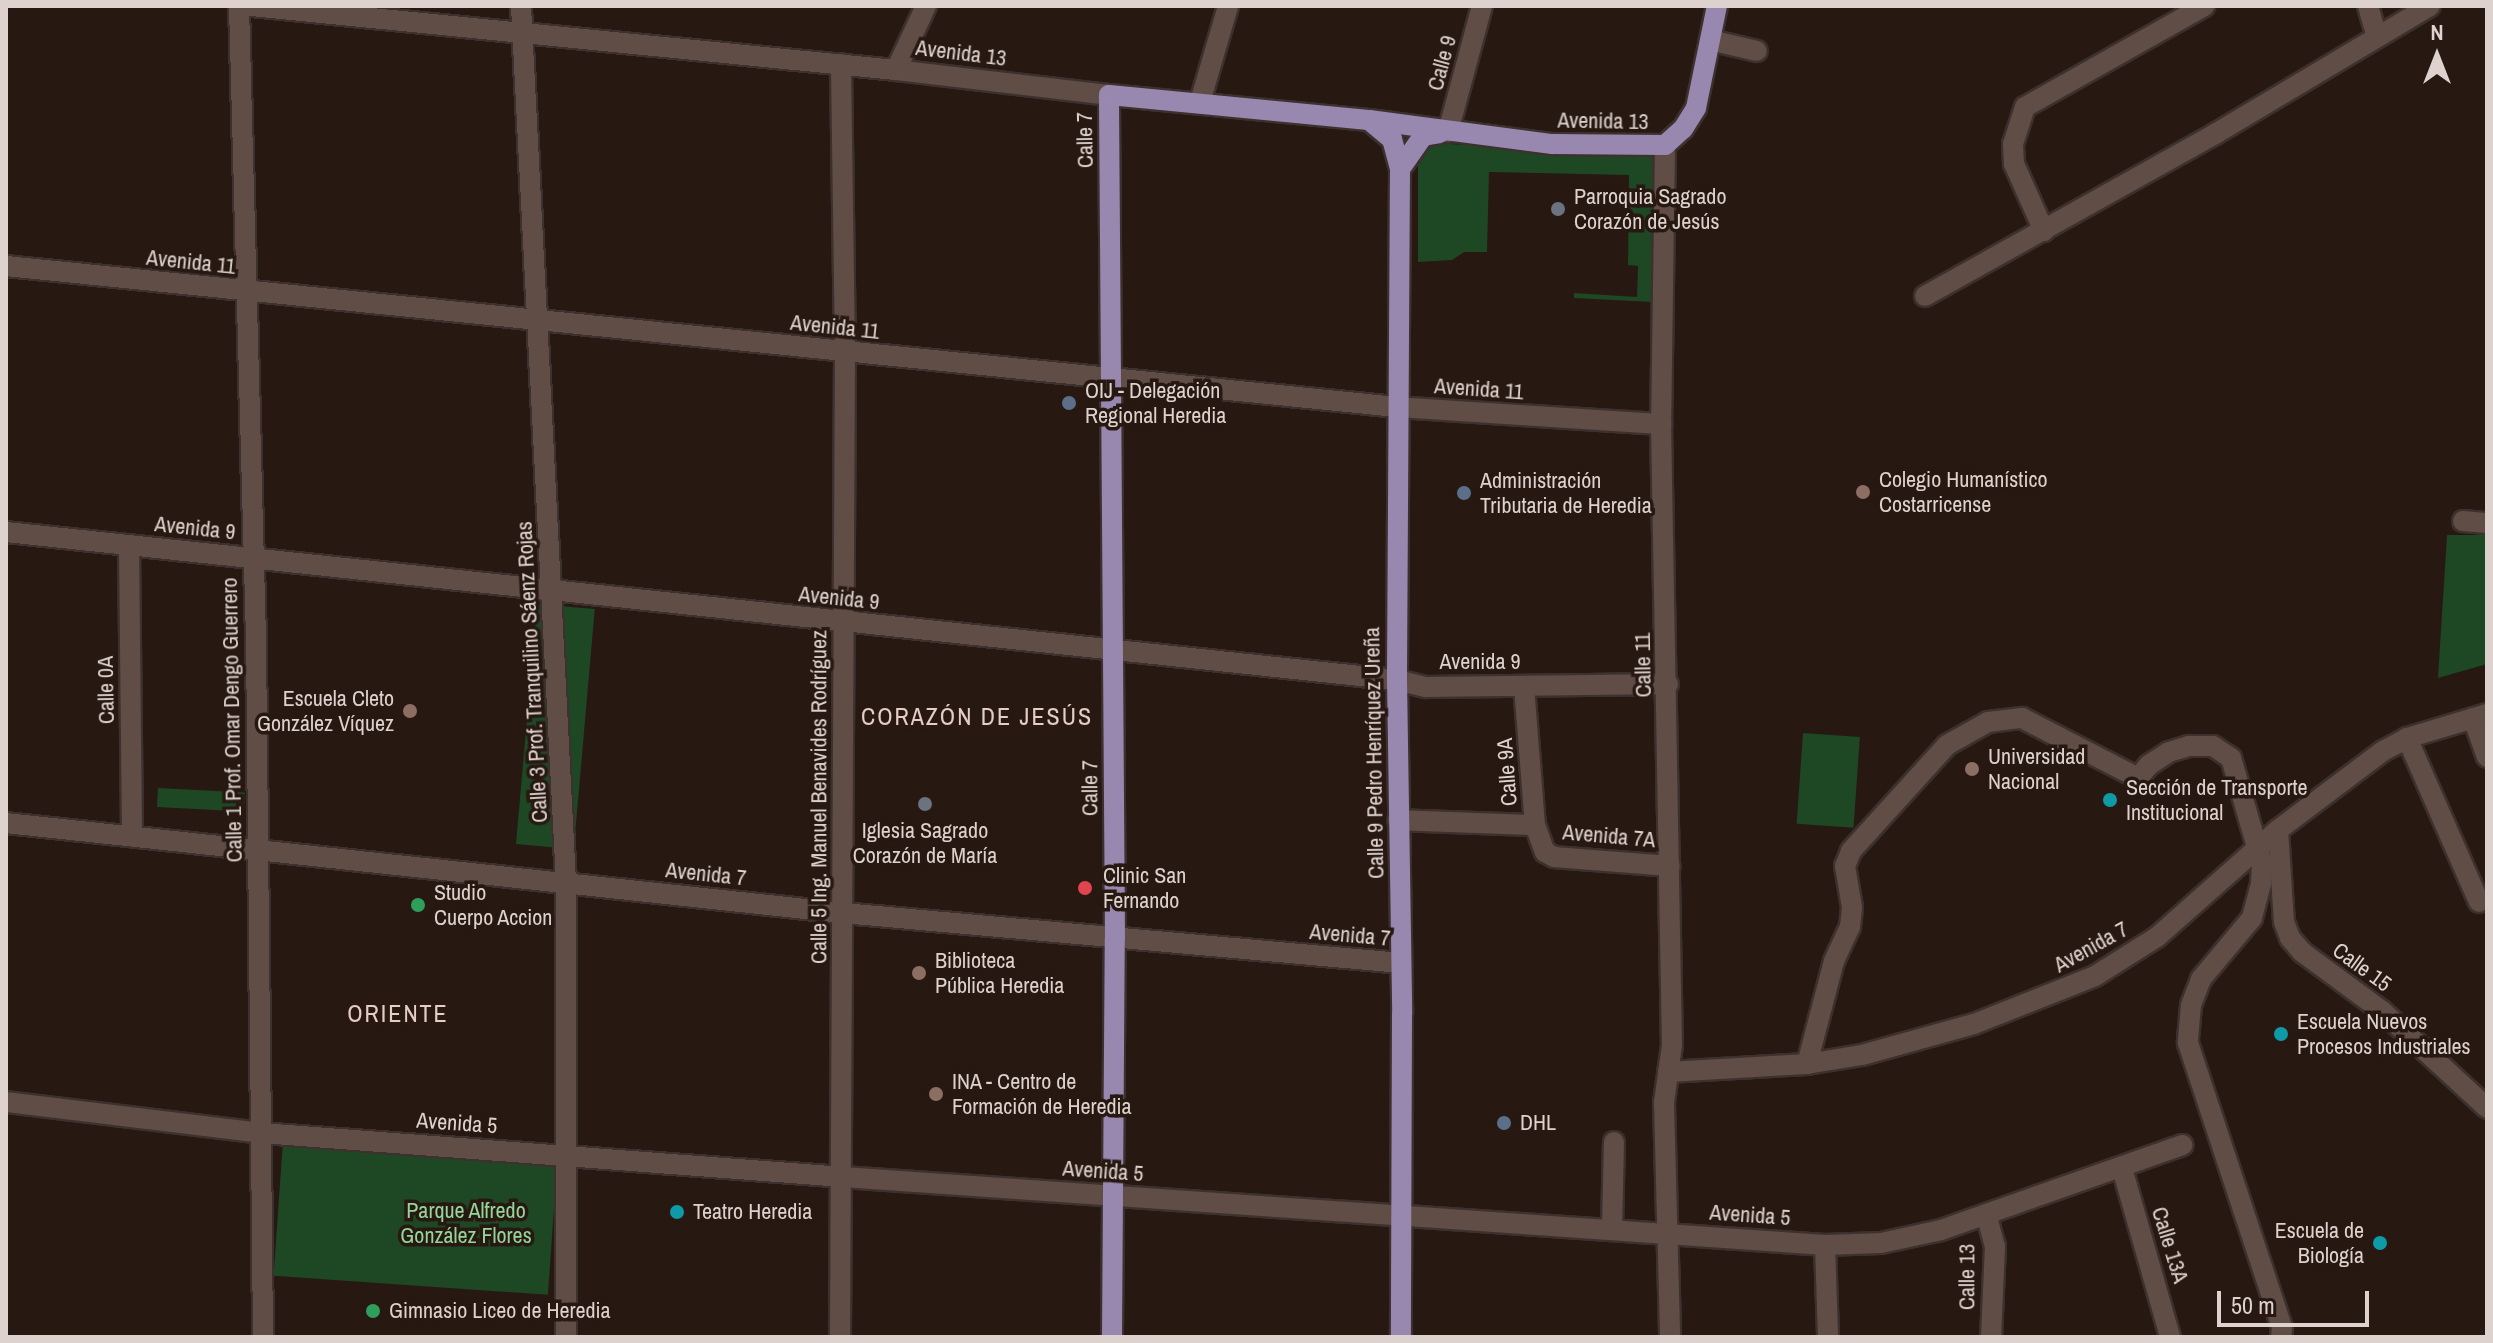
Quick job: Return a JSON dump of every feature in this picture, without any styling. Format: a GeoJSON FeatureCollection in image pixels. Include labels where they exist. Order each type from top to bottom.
{"type":"FeatureCollection","features":[{"type":"Feature","properties":{"kind":"main road"},"geometry":{"type":"LineString","coordinates":[[1665,145],[1683,129],[1696,108],[1717,6]]}},
{"type":"Feature","properties":{"kind":"main road","name":"Avenida 13"},"geometry":{"type":"LineString","coordinates":[[1109,95],[1369,120],[1552,144],[1665,145]]}},
{"type":"Feature","properties":{"kind":"main road","name":"Calle 7"},"geometry":{"type":"LineString","coordinates":[[1109,95],[1115,938],[1112,1337]]}},
{"type":"Feature","properties":{"kind":"main road","name":"Calle 9 Pedro Henríquez Ureña"},"geometry":{"type":"LineString","coordinates":[[1369,120],[1392,139],[1400,169],[1396,407],[1401,1337]]}},
{"type":"Feature","properties":{"kind":"main road"},"geometry":{"type":"LineString","coordinates":[[1400,169],[1423,136],[1448,132]]}},
{"type":"Feature","properties":{"kind":"street","name":"Calle 1 Prof. Omar Dengo Guerrero"},"geometry":{"type":"LineString","coordinates":[[239,6],[249,292],[263,1337]]}},
{"type":"Feature","properties":{"kind":"street","name":"Avenida 13"},"geometry":{"type":"LineString","coordinates":[[251,6],[841,64],[1109,95]]}},
{"type":"Feature","properties":{"kind":"street","name":"Calle 3 Prof. Tranquilino Sáenz Rojas"},"geometry":{"type":"LineString","coordinates":[[521,6],[566,883],[566,1337]]}},
{"type":"Feature","properties":{"kind":"street"},"geometry":{"type":"LineString","coordinates":[[896,70],[926,6]]}},
{"type":"Feature","properties":{"kind":"street"},"geometry":{"type":"LineString","coordinates":[[1200,102],[1228,6]]}},
{"type":"Feature","properties":{"kind":"street","name":"Calle 9"},"geometry":{"type":"LineString","coordinates":[[1448,132],[1482,6]]}},
{"type":"Feature","properties":{"kind":"street"},"geometry":{"type":"LineString","coordinates":[[2044,231],[2014,164],[2013,144],[2025,107],[2204,6]]}},
{"type":"Feature","properties":{"kind":"street"},"geometry":{"type":"LineString","coordinates":[[2368,6],[2377,37]]}},
{"type":"Feature","properties":{"kind":"street"},"geometry":{"type":"LineString","coordinates":[[1925,296],[2215,134],[2430,6]]}},
{"type":"Feature","properties":{"kind":"street"},"geometry":{"type":"LineString","coordinates":[[1710,40],[1757,51]]}},
{"type":"Feature","properties":{"kind":"street","name":"Calle 5 Ing. Manuel Benavides Rodríguez"},"geometry":{"type":"LineString","coordinates":[[840,1337],[845,352],[841,64]]}},
{"type":"Feature","properties":{"kind":"street","name":"Calle 11"},"geometry":{"type":"LineString","coordinates":[[1665,145],[1661,424],[1672,1045],[1664,1103],[1670,1337]]}},
{"type":"Feature","properties":{"kind":"street","name":"Avenida 11"},"geometry":{"type":"LineString","coordinates":[[6,266],[1396,407],[1661,424]]}},
{"type":"Feature","properties":{"kind":"street"},"geometry":{"type":"LineString","coordinates":[[2463,521],[2487,523]]}},
{"type":"Feature","properties":{"kind":"street","name":"Avenida 9"},"geometry":{"type":"LineString","coordinates":[[6,532],[1397,680],[1426,687],[1668,684]]}},
{"type":"Feature","properties":{"kind":"street","name":"Calle 0A"},"geometry":{"type":"LineString","coordinates":[[129,545],[132,835]]}},
{"type":"Feature","properties":{"kind":"street","name":"Calle 9A"},"geometry":{"type":"LineString","coordinates":[[1524,686],[1535,825],[1545,852]]}},
{"type":"Feature","properties":{"kind":"street"},"geometry":{"type":"LineString","coordinates":[[2480,716],[2487,757]]}},
{"type":"Feature","properties":{"kind":"street","name":"Avenida 7"},"geometry":{"type":"LineString","coordinates":[[1668,1072],[1807,1064],[1862,1055],[1974,1024],[2095,976],[2157,937],[2278,830],[2383,751],[2407,738],[2480,716]]}},
{"type":"Feature","properties":{"kind":"street"},"geometry":{"type":"LineString","coordinates":[[1807,1064],[1834,961],[1850,927],[1852,907],[1845,866],[1851,851],[1947,745],[1970,730],[2004,718],[2022,718],[2138,778],[2149,765],[2169,752],[2189,746],[2213,746],[2231,758],[2262,864],[2258,904],[2252,918],[2201,979],[2191,1005],[2188,1043],[2282,1328],[2281,1337]]}},
{"type":"Feature","properties":{"kind":"street"},"geometry":{"type":"LineString","coordinates":[[2407,738],[2479,902]]}},
{"type":"Feature","properties":{"kind":"street"},"geometry":{"type":"LineString","coordinates":[[1398,820],[1535,825]]}},
{"type":"Feature","properties":{"kind":"street","name":"Avenida 7"},"geometry":{"type":"LineString","coordinates":[[6,823],[843,913],[1401,963]]}},
{"type":"Feature","properties":{"kind":"street","name":"Calle 15"},"geometry":{"type":"LineString","coordinates":[[2278,830],[2284,922],[2290,938],[2302,952],[2382,1011],[2487,1108]]}},
{"type":"Feature","properties":{"kind":"street","name":"Avenida 7A"},"geometry":{"type":"LineString","coordinates":[[1545,852],[1554,857],[1670,866]]}},
{"type":"Feature","properties":{"kind":"street","name":"Avenida 5"},"geometry":{"type":"LineString","coordinates":[[6,1102],[261,1133],[1825,1245],[1881,1243],[1987,1217],[2183,1145]]}},
{"type":"Feature","properties":{"kind":"street"},"geometry":{"type":"LineString","coordinates":[[1612,1229],[1614,1142]]}},
{"type":"Feature","properties":{"kind":"street","name":"Calle 13A"},"geometry":{"type":"LineString","coordinates":[[2122,1168],[2170,1337]]}},
{"type":"Feature","properties":{"kind":"street","name":"Calle 13"},"geometry":{"type":"LineString","coordinates":[[1987,1217],[1995,1246],[1991,1337]]}},
{"type":"Feature","properties":{"kind":"street"},"geometry":{"type":"LineString","coordinates":[[1825,1245],[1828,1337]]}},
{"type":"Feature","properties":{"kind":"green space"},"geometry":{"type":"Polygon","coordinates":[[[1434,143],[1659,157],[1653,302],[1574,298],[1574,293],[1637,297],[1638,266],[1628,265],[1629,175],[1489,172],[1487,252],[1464,252],[1452,260],[1418,262],[1418,161],[1434,143]]]}},
{"type":"Feature","properties":{"kind":"green space"},"geometry":{"type":"Polygon","coordinates":[[[2447,535],[2487,535],[2487,664],[2438,678],[2447,535]]]}},
{"type":"Feature","properties":{"kind":"green space"},"geometry":{"type":"Polygon","coordinates":[[[537,604],[595,609],[574,849],[516,844],[537,604]]]}},
{"type":"Feature","properties":{"kind":"green space"},"geometry":{"type":"Polygon","coordinates":[[[1803,733],[1860,737],[1854,828],[1797,824],[1803,733]]]}},
{"type":"Feature","properties":{"kind":"green space"},"geometry":{"type":"Polygon","coordinates":[[[158,788],[245,793],[244,812],[157,807],[158,788]]]}},
{"type":"Feature","properties":{"kind":"green space","name":"Parque Alfredo González Flores"},"geometry":{"type":"Polygon","coordinates":[[[283,1141],[557,1160],[548,1295],[274,1276],[283,1141]]]}},
{"type":"Feature","properties":{"kind":"place","name":"Parroquia Sagrado Corazón de Jesús"},"geometry":{"type":"Point","coordinates":[1558,209]}},
{"type":"Feature","properties":{"kind":"place","name":"OIJ - Delegación Regional Heredia"},"geometry":{"type":"Point","coordinates":[1069,403]}},
{"type":"Feature","properties":{"kind":"place","name":"Colegio Humanístico Costarricense"},"geometry":{"type":"Point","coordinates":[1863,492]}},
{"type":"Feature","properties":{"kind":"place","name":"Administración Tributaria de Heredia"},"geometry":{"type":"Point","coordinates":[1464,493]}},
{"type":"Feature","properties":{"kind":"place","name":"Escuela Cleto González Víquez"},"geometry":{"type":"Point","coordinates":[410,711]}},
{"type":"Feature","properties":{"kind":"place","name":"Universidad Nacional"},"geometry":{"type":"Point","coordinates":[1972,769]}},
{"type":"Feature","properties":{"kind":"place","name":"Sección de Transporte Institucional"},"geometry":{"type":"Point","coordinates":[2110,800]}},
{"type":"Feature","properties":{"kind":"place","name":"Iglesia Sagrado Corazón de María"},"geometry":{"type":"Point","coordinates":[925,804]}},
{"type":"Feature","properties":{"kind":"place","name":"Clinic San Fernando"},"geometry":{"type":"Point","coordinates":[1085,888]}},
{"type":"Feature","properties":{"kind":"place","name":"Studio Cuerpo Accion"},"geometry":{"type":"Point","coordinates":[418,905]}},
{"type":"Feature","properties":{"kind":"place","name":"Biblioteca Pública Heredia"},"geometry":{"type":"Point","coordinates":[919,973]}},
{"type":"Feature","properties":{"kind":"place","name":"Escuela Nuevos Procesos Industriales"},"geometry":{"type":"Point","coordinates":[2281,1034]}},
{"type":"Feature","properties":{"kind":"place","name":"INA - Centro de Formación de Heredia"},"geometry":{"type":"Point","coordinates":[936,1094]}},
{"type":"Feature","properties":{"kind":"place","name":"DHL"},"geometry":{"type":"Point","coordinates":[1504,1123]}},
{"type":"Feature","properties":{"kind":"place","name":"Teatro Heredia"},"geometry":{"type":"Point","coordinates":[677,1212]}},
{"type":"Feature","properties":{"kind":"place","name":"Escuela de Biología"},"geometry":{"type":"Point","coordinates":[2380,1243]}},
{"type":"Feature","properties":{"kind":"place","name":"Gimnasio Liceo de Heredia"},"geometry":{"type":"Point","coordinates":[373,1311]}},
{"type":"Feature","properties":{"kind":"district","name":"CORAZÓN DE JESÚS"},"geometry":{"type":"Point","coordinates":[977,717]}},
{"type":"Feature","properties":{"kind":"district","name":"ORIENTE"},"geometry":{"type":"Point","coordinates":[398,1014]}}]}
